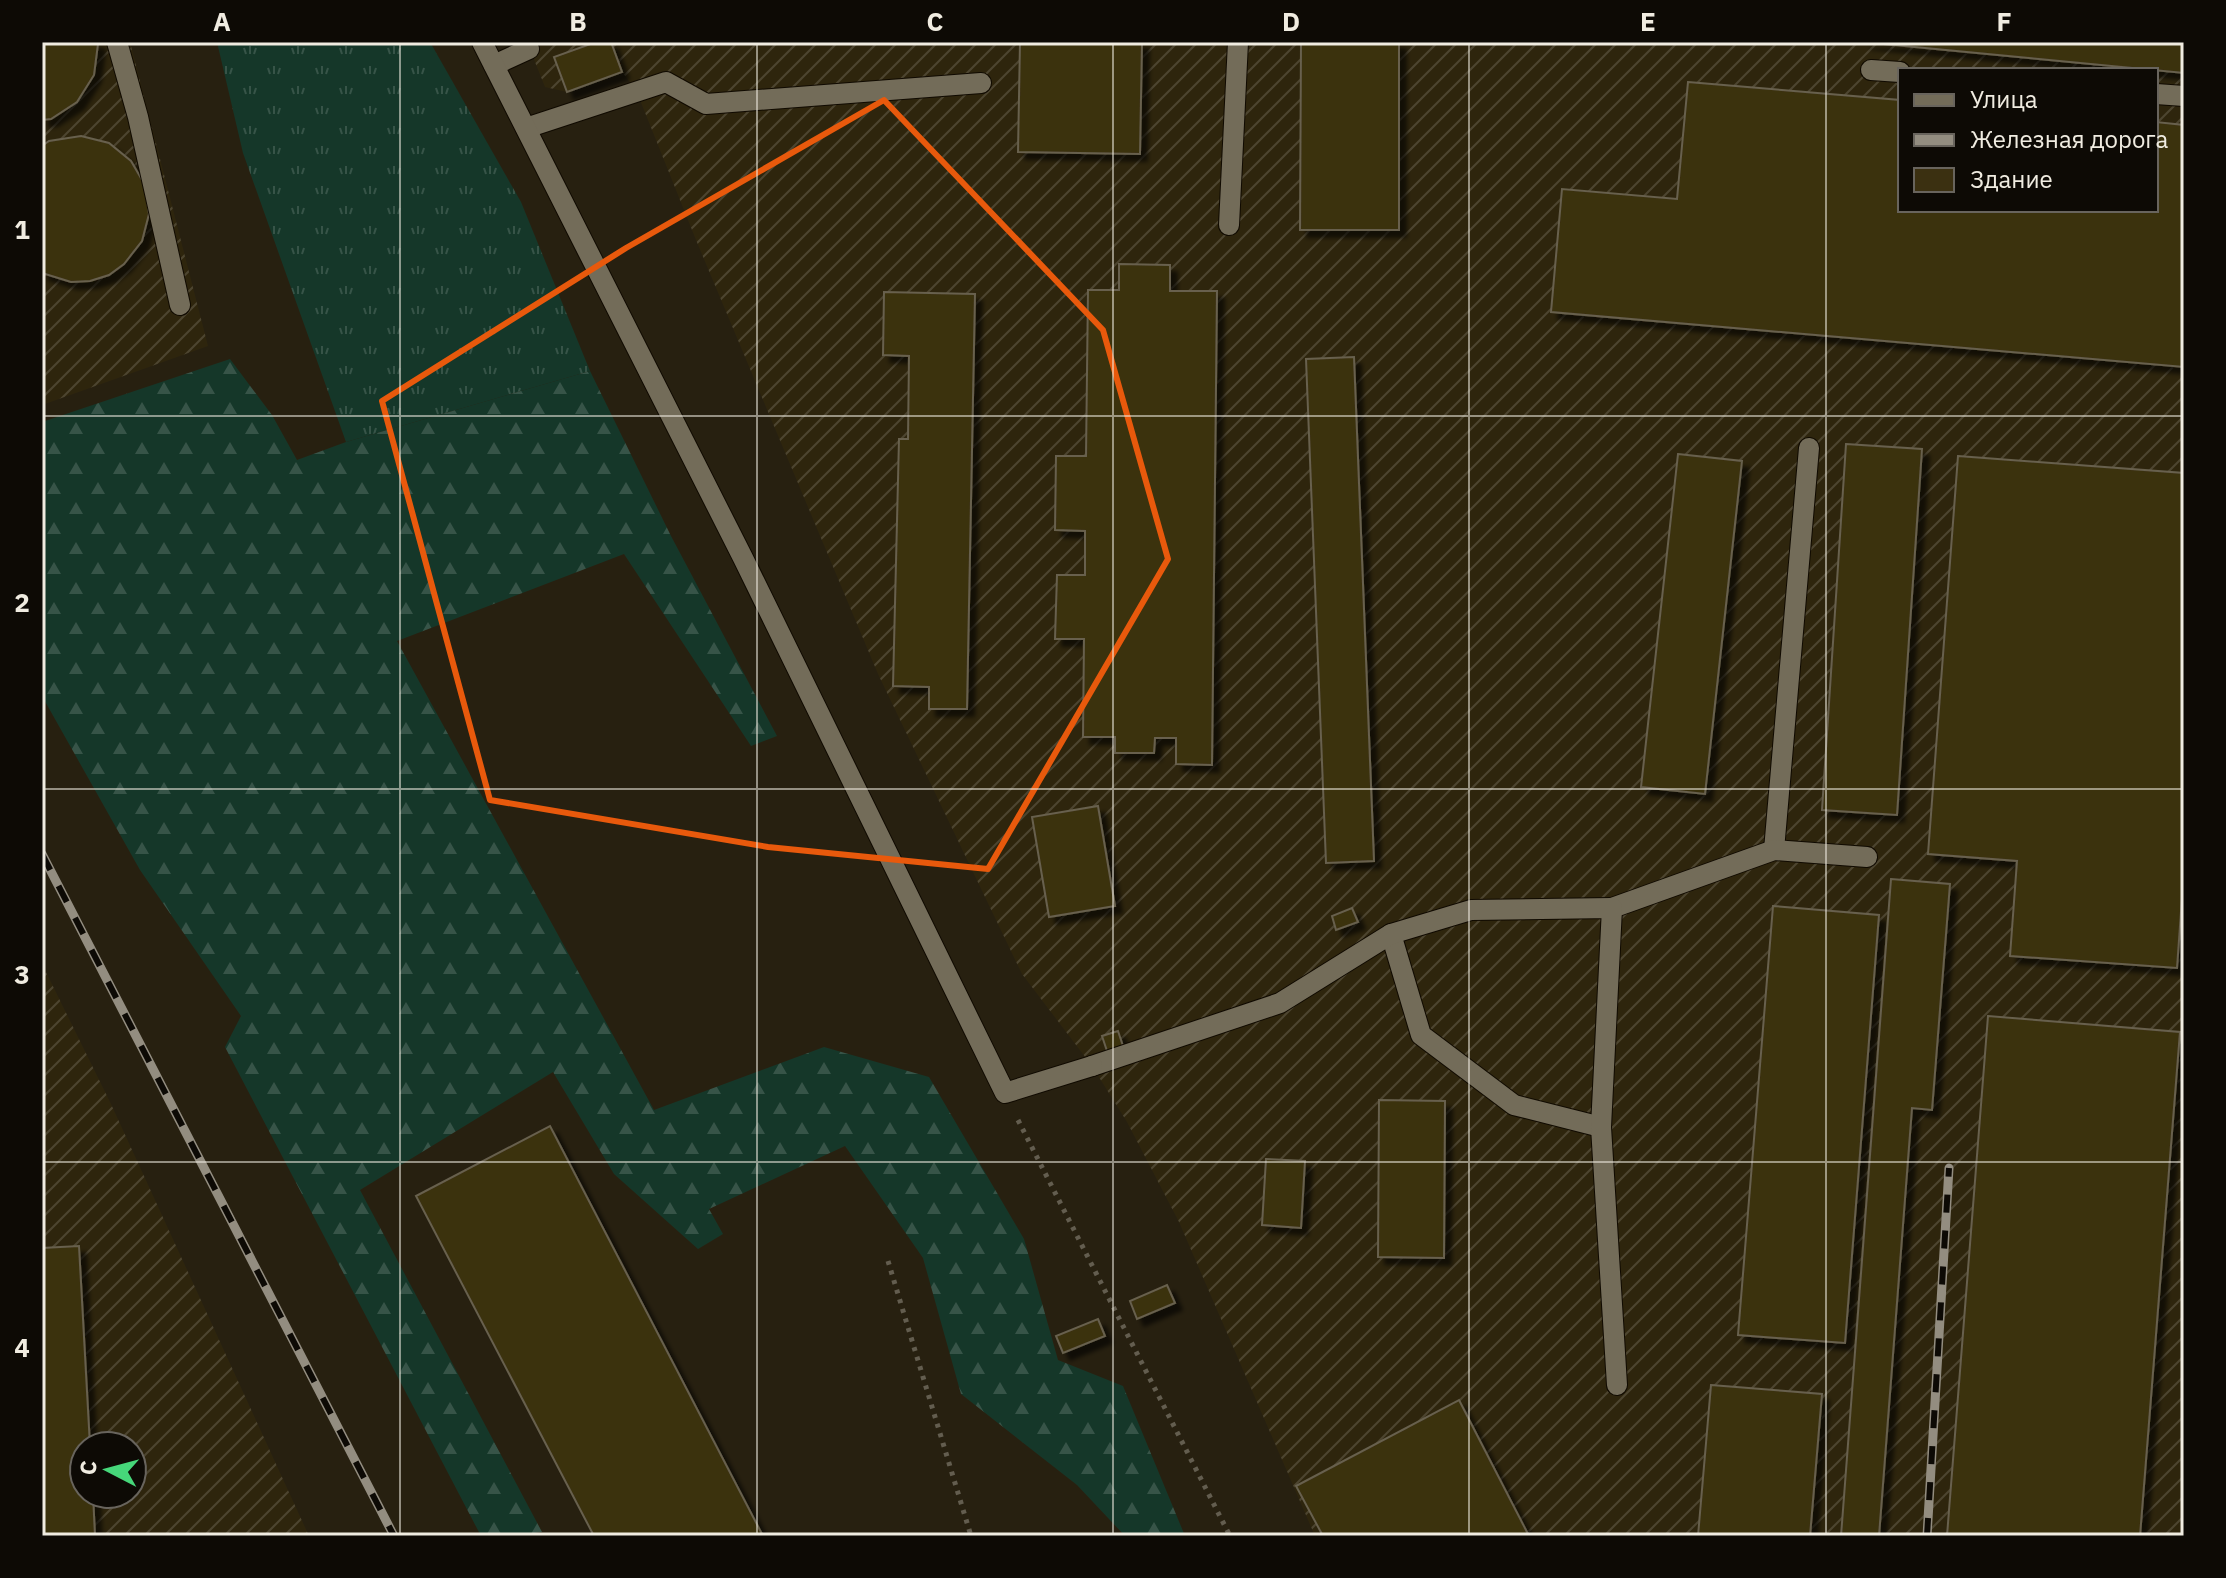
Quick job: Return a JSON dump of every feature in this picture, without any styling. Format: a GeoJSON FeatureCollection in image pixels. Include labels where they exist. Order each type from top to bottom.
{"type":"FeatureCollection","features":[{"type":"Feature","properties":{"kind":"street"},"geometry":{"type":"LineString","coordinates":[[117,42],[138,117],[180,305]]}},
{"type":"Feature","properties":{"kind":"street"},"geometry":{"type":"LineString","coordinates":[[482,42],[743,558],[1005,1093],[1280,1003],[1391,934],[1471,910],[1612,908],[1774,850],[1867,857]]}},
{"type":"Feature","properties":{"kind":"street"},"geometry":{"type":"LineString","coordinates":[[1229,225],[1238,42]]}},
{"type":"Feature","properties":{"kind":"street"},"geometry":{"type":"LineString","coordinates":[[494,65],[529,49]]}},
{"type":"Feature","properties":{"kind":"street"},"geometry":{"type":"LineString","coordinates":[[1871,70],[1898,72]]}},
{"type":"Feature","properties":{"kind":"street"},"geometry":{"type":"LineString","coordinates":[[526,128],[666,82],[706,104],[981,83]]}},
{"type":"Feature","properties":{"kind":"street"},"geometry":{"type":"LineString","coordinates":[[2158,94],[2184,96]]}},
{"type":"Feature","properties":{"kind":"street"},"geometry":{"type":"LineString","coordinates":[[1774,850],[1809,448]]}},
{"type":"Feature","properties":{"kind":"street"},"geometry":{"type":"LineString","coordinates":[[1612,908],[1601,1127],[1617,1385]]}},
{"type":"Feature","properties":{"kind":"street"},"geometry":{"type":"LineString","coordinates":[[1391,934],[1421,1035],[1514,1105],[1601,1127]]}},
{"type":"Feature","properties":{"kind":"path"},"geometry":{"type":"LineString","coordinates":[[1005,1093],[1230,1536]]}},
{"type":"Feature","properties":{"kind":"path"},"geometry":{"type":"LineString","coordinates":[[888,1261],[971,1536]]}},
{"type":"Feature","properties":{"kind":"highlighted area"},"geometry":{"type":"Polygon","coordinates":[[[884,100],[1103,330],[1168,559],[988,869],[768,847],[490,800],[382,401],[626,248],[884,100]]]}},
{"type":"Feature","properties":{"kind":"shaded area"},"geometry":{"type":"Polygon","coordinates":[[[42,42],[130,42],[208,346],[42,405],[42,42]]]}},
{"type":"Feature","properties":{"kind":"shaded area"},"geometry":{"type":"Polygon","coordinates":[[[527,42],[2184,42],[2184,1536],[1315,1536],[1179,1222],[1127,1122],[1092,1066],[1022,974],[878,674],[636,90],[622,72],[567,92],[545,87],[527,42]]]}},
{"type":"Feature","properties":{"kind":"shaded area"},"geometry":{"type":"Polygon","coordinates":[[[42,964],[111,1104],[309,1536],[42,1536],[42,964]]]}},
{"type":"Feature","properties":{"kind":"green space"},"geometry":{"type":"Polygon","coordinates":[[[217,42],[430,42],[521,202],[590,371],[346,442],[243,153],[217,42]]]}},
{"type":"Feature","properties":{"kind":"green space"},"geometry":{"type":"Polygon","coordinates":[[[230,359],[272,415],[297,460],[346,442],[590,371],[671,536],[777,736],[751,746],[624,554],[397,641],[654,1110],[824,1047],[929,1077],[1024,1239],[1058,1360],[1123,1386],[1185,1536],[1125,1536],[1077,1485],[961,1394],[923,1258],[845,1146],[709,1209],[723,1234],[698,1249],[614,1174],[553,1072],[360,1190],[542,1532],[481,1536],[225,1047],[241,1016],[140,870],[42,696],[42,422],[230,359]]]}},
{"type":"Feature","properties":{"kind":"building"},"geometry":{"type":"Polygon","coordinates":[[[42,42],[98,44],[94,75],[77,102],[51,119],[42,120],[42,42]]]}},
{"type":"Feature","properties":{"kind":"building"},"geometry":{"type":"Polygon","coordinates":[[[596,42],[611,42],[622,72],[567,92],[554,57],[596,42]]]}},
{"type":"Feature","properties":{"kind":"building"},"geometry":{"type":"Polygon","coordinates":[[[1020,42],[1142,42],[1140,154],[1018,152],[1020,42]]]}},
{"type":"Feature","properties":{"kind":"building"},"geometry":{"type":"Polygon","coordinates":[[[1301,42],[1399,42],[1399,230],[1300,230],[1301,42]]]}},
{"type":"Feature","properties":{"kind":"building"},"geometry":{"type":"Polygon","coordinates":[[[1863,42],[2184,42],[2184,73],[2158,70],[2158,68],[1863,42]]]}},
{"type":"Feature","properties":{"kind":"building"},"geometry":{"type":"Polygon","coordinates":[[[1688,82],[1898,100],[1898,212],[2158,212],[2158,122],[2184,125],[2184,367],[1551,312],[1562,189],[1677,199],[1688,82]]]}},
{"type":"Feature","properties":{"kind":"building"},"geometry":{"type":"Polygon","coordinates":[[[81,136],[109,143],[131,161],[145,185],[149,214],[142,241],[124,264],[109,275],[90,281],[71,282],[42,273],[42,146],[49,141],[81,136]]]}},
{"type":"Feature","properties":{"kind":"building"},"geometry":{"type":"Polygon","coordinates":[[[1119,264],[1170,265],[1170,291],[1217,291],[1212,765],[1176,764],[1176,738],[1155,738],[1154,753],[1115,753],[1115,737],[1083,737],[1084,639],[1055,639],[1057,575],[1085,575],[1085,531],[1055,530],[1056,456],[1086,456],[1088,290],[1119,290],[1119,264]]]}},
{"type":"Feature","properties":{"kind":"building"},"geometry":{"type":"Polygon","coordinates":[[[884,292],[975,294],[967,709],[929,709],[929,687],[893,686],[899,439],[908,439],[909,356],[883,355],[884,292]]]}},
{"type":"Feature","properties":{"kind":"building"},"geometry":{"type":"Polygon","coordinates":[[[1354,357],[1374,861],[1326,863],[1306,359],[1354,357]]]}},
{"type":"Feature","properties":{"kind":"building"},"geometry":{"type":"Polygon","coordinates":[[[1846,444],[1922,449],[1897,815],[1822,810],[1846,444]]]}},
{"type":"Feature","properties":{"kind":"building"},"geometry":{"type":"Polygon","coordinates":[[[1678,454],[1742,461],[1705,794],[1641,787],[1678,454]]]}},
{"type":"Feature","properties":{"kind":"building"},"geometry":{"type":"Polygon","coordinates":[[[1958,456],[2184,473],[2184,870],[2177,968],[2010,956],[2017,861],[1928,854],[1958,456]]]}},
{"type":"Feature","properties":{"kind":"building"},"geometry":{"type":"Polygon","coordinates":[[[1098,806],[1115,906],[1049,917],[1032,817],[1098,806]]]}},
{"type":"Feature","properties":{"kind":"building"},"geometry":{"type":"Polygon","coordinates":[[[1891,879],[1950,884],[1932,1110],[1912,1108],[1879,1536],[1841,1536],[1891,879]]]}},
{"type":"Feature","properties":{"kind":"building"},"geometry":{"type":"Polygon","coordinates":[[[1773,906],[1879,915],[1845,1343],[1738,1335],[1773,906]]]}},
{"type":"Feature","properties":{"kind":"building"},"geometry":{"type":"Polygon","coordinates":[[[1352,908],[1358,922],[1336,930],[1332,916],[1352,908]]]}},
{"type":"Feature","properties":{"kind":"building"},"geometry":{"type":"Polygon","coordinates":[[[1988,1016],[2180,1032],[2140,1536],[1947,1536],[1988,1016]]]}},
{"type":"Feature","properties":{"kind":"building"},"geometry":{"type":"Polygon","coordinates":[[[1118,1031],[1124,1049],[1108,1054],[1102,1036],[1118,1031]]]}},
{"type":"Feature","properties":{"kind":"building"},"geometry":{"type":"Polygon","coordinates":[[[1379,1100],[1445,1101],[1444,1258],[1378,1257],[1379,1100]]]}},
{"type":"Feature","properties":{"kind":"building"},"geometry":{"type":"Polygon","coordinates":[[[550,1126],[763,1536],[594,1536],[416,1196],[550,1126]]]}},
{"type":"Feature","properties":{"kind":"building"},"geometry":{"type":"Polygon","coordinates":[[[1266,1159],[1305,1161],[1301,1228],[1262,1225],[1266,1159]]]}},
{"type":"Feature","properties":{"kind":"building"},"geometry":{"type":"Polygon","coordinates":[[[79,1246],[89,1430],[68,1430],[68,1510],[94,1510],[95,1536],[42,1536],[42,1248],[79,1246]]]}},
{"type":"Feature","properties":{"kind":"building"},"geometry":{"type":"Polygon","coordinates":[[[1167,1285],[1175,1303],[1137,1319],[1130,1301],[1167,1285]]]}},
{"type":"Feature","properties":{"kind":"building"},"geometry":{"type":"Polygon","coordinates":[[[1098,1319],[1105,1336],[1063,1353],[1056,1336],[1098,1319]]]}},
{"type":"Feature","properties":{"kind":"building"},"geometry":{"type":"Polygon","coordinates":[[[1711,1385],[1822,1394],[1810,1536],[1698,1536],[1711,1385]]]}},
{"type":"Feature","properties":{"kind":"building"},"geometry":{"type":"Polygon","coordinates":[[[1459,1400],[1529,1536],[1323,1536],[1296,1486],[1459,1400]]]}},
{"type":"Feature","properties":{"kind":"railway"},"geometry":{"type":"LineString","coordinates":[[42,854],[394,1536]]}},
{"type":"Feature","properties":{"kind":"railway"},"geometry":{"type":"LineString","coordinates":[[1927,1536],[1949,1168]]}}]}
